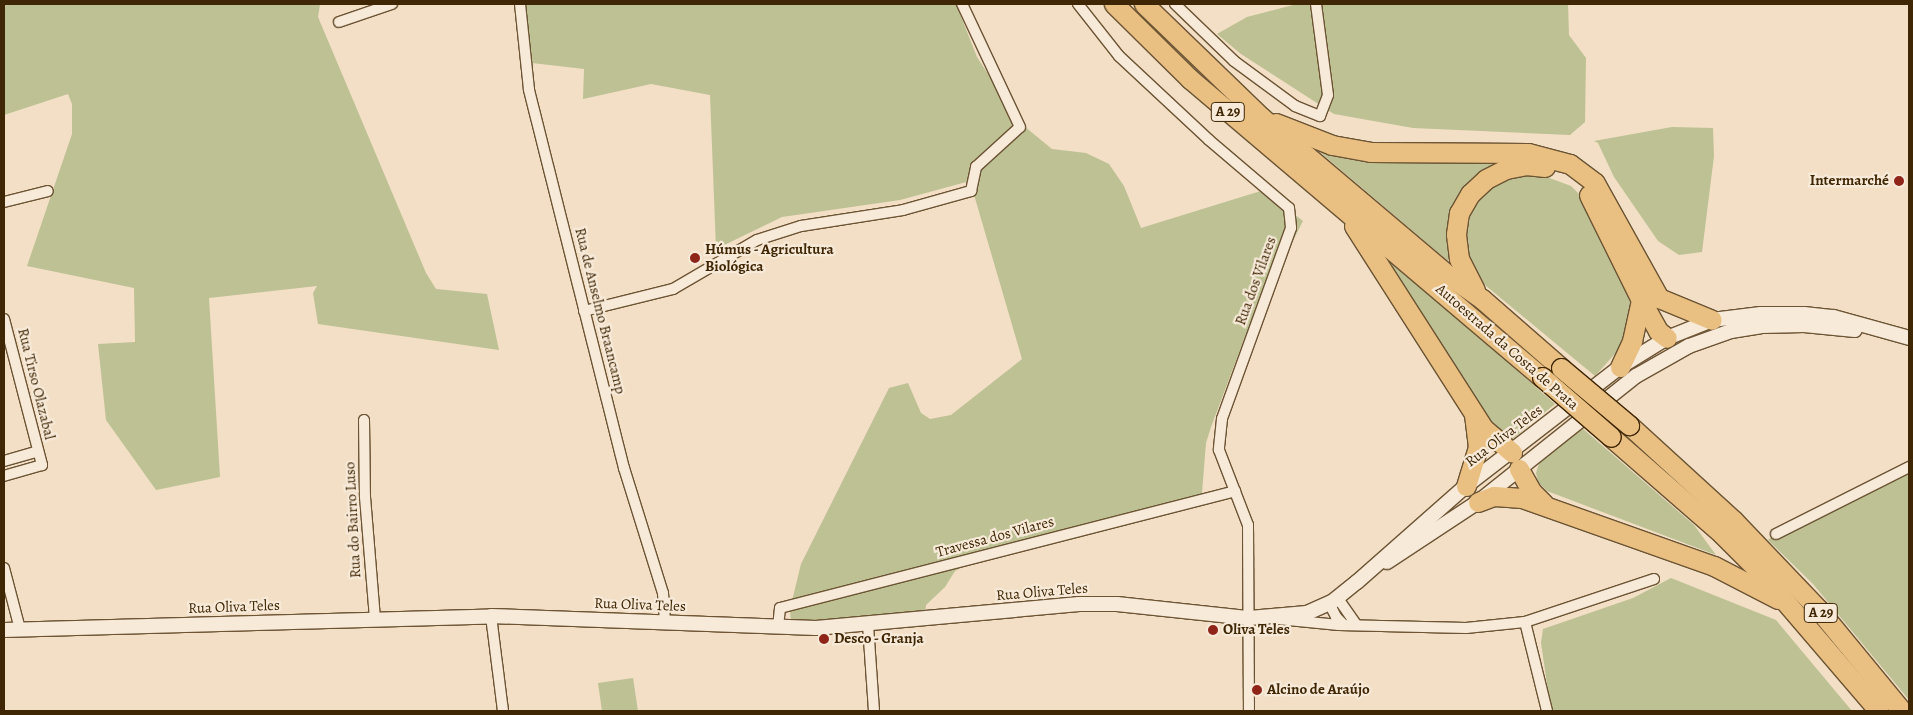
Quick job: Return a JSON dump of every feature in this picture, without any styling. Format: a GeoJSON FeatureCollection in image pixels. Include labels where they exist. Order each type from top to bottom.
{"type":"FeatureCollection","features":[{"type":"Feature","properties":{"kind":"highway","name":"Autoestrada da Costa de Prata"},"geometry":{"type":"LineString","coordinates":[[1114,4],[1190,79],[1346,215],[1389,245],[1722,534],[1792,606],[1879,711]]}},
{"type":"Feature","properties":{"kind":"highway","name":"Autoestrada da Costa de Prata"},"geometry":{"type":"LineString","coordinates":[[1144,4],[1261,118],[1448,274],[1482,299],[1734,520],[1818,610],[1902,711]]}},
{"type":"Feature","properties":{"kind":"highway"},"geometry":{"type":"LineString","coordinates":[[1261,118],[1332,145],[1370,152],[1528,153],[1570,164],[1595,183],[1650,299],[1658,331],[1667,338]]}},
{"type":"Feature","properties":{"kind":"highway"},"geometry":{"type":"LineString","coordinates":[[1482,299],[1468,280],[1459,259],[1456,234],[1459,212],[1470,194],[1486,179],[1506,169],[1526,165],[1548,168],[1572,180],[1589,194],[1650,299],[1712,320]]}},
{"type":"Feature","properties":{"kind":"highway"},"geometry":{"type":"LineString","coordinates":[[1346,215],[1484,428],[1517,458],[1531,491],[1546,506]]}},
{"type":"Feature","properties":{"kind":"highway"},"geometry":{"type":"LineString","coordinates":[[1620,366],[1650,299]]}},
{"type":"Feature","properties":{"kind":"highway"},"geometry":{"type":"LineString","coordinates":[[1466,486],[1478,447],[1473,411]]}},
{"type":"Feature","properties":{"kind":"highway"},"geometry":{"type":"LineString","coordinates":[[1478,502],[1506,496],[1546,506],[1714,566],[1792,606]]}},
{"type":"Feature","properties":{"kind":"main road","name":"Rua Oliva Teles"},"geometry":{"type":"LineString","coordinates":[[4,630],[492,616],[778,627],[868,625],[1079,604],[1117,604],[1249,618],[1273,618],[1307,614],[1333,600],[1478,502],[1536,434],[1620,366],[1667,338],[1712,320],[1761,314],[1804,314],[1834,317],[1909,338]]}},
{"type":"Feature","properties":{"kind":"main road","name":"Rua Oliva Teles"},"geometry":{"type":"LineString","coordinates":[[1357,582],[1466,486],[1517,458],[1548,446],[1658,362],[1689,346],[1732,331],[1760,326],[1804,325],[1887,333]]}},
{"type":"Feature","properties":{"kind":"main road"},"geometry":{"type":"LineString","coordinates":[[1658,362],[1667,338],[1689,346]]}},
{"type":"Feature","properties":{"kind":"street"},"geometry":{"type":"LineString","coordinates":[[339,22],[392,4]]}},
{"type":"Feature","properties":{"kind":"street","name":"Rua de Anselmo Braancamp"},"geometry":{"type":"LineString","coordinates":[[520,4],[530,90],[624,468],[663,593],[665,622]]}},
{"type":"Feature","properties":{"kind":"street"},"geometry":{"type":"LineString","coordinates":[[584,311],[673,289],[757,240],[801,226],[903,210],[971,191],[976,167],[1020,127],[962,4]]}},
{"type":"Feature","properties":{"kind":"street","name":"Rua dos Vilares"},"geometry":{"type":"LineString","coordinates":[[1078,4],[1119,56],[1209,140],[1289,208],[1291,228],[1222,419],[1219,450],[1248,525],[1249,711]]}},
{"type":"Feature","properties":{"kind":"street"},"geometry":{"type":"LineString","coordinates":[[1175,4],[1234,61],[1295,106],[1320,116],[1328,95],[1316,4]]}},
{"type":"Feature","properties":{"kind":"street"},"geometry":{"type":"LineString","coordinates":[[4,202],[48,191]]}},
{"type":"Feature","properties":{"kind":"street","name":"Rua Tirso Olazabal"},"geometry":{"type":"LineString","coordinates":[[4,319],[38,451],[4,461]]}},
{"type":"Feature","properties":{"kind":"street","name":"Rua do Bairro Luso"},"geometry":{"type":"LineString","coordinates":[[364,420],[365,498],[375,619]]}},
{"type":"Feature","properties":{"kind":"street"},"geometry":{"type":"LineString","coordinates":[[4,476],[42,465],[38,451]]}},
{"type":"Feature","properties":{"kind":"street"},"geometry":{"type":"LineString","coordinates":[[1776,534],[1909,467]]}},
{"type":"Feature","properties":{"kind":"street","name":"Travessa dos Vilares"},"geometry":{"type":"LineString","coordinates":[[778,627],[780,608],[1234,490]]}},
{"type":"Feature","properties":{"kind":"street"},"geometry":{"type":"LineString","coordinates":[[4,568],[20,629]]}},
{"type":"Feature","properties":{"kind":"street","name":"Rua Oliva Teles"},"geometry":{"type":"LineString","coordinates":[[1273,618],[1344,625],[1466,628],[1526,622],[1654,579]]}},
{"type":"Feature","properties":{"kind":"street"},"geometry":{"type":"LineString","coordinates":[[1333,600],[1356,624]]}},
{"type":"Feature","properties":{"kind":"street"},"geometry":{"type":"LineString","coordinates":[[1333,600],[1336,617],[1344,625]]}},
{"type":"Feature","properties":{"kind":"street"},"geometry":{"type":"LineString","coordinates":[[492,616],[503,711]]}},
{"type":"Feature","properties":{"kind":"street"},"geometry":{"type":"LineString","coordinates":[[1526,622],[1547,711]]}},
{"type":"Feature","properties":{"kind":"street"},"geometry":{"type":"LineString","coordinates":[[868,625],[874,711]]}},
{"type":"Feature","properties":{"kind":"green space"},"geometry":{"type":"Polygon","coordinates":[[[4,4],[320,4],[318,17],[426,273],[436,289],[487,294],[499,350],[318,324],[313,293],[317,286],[209,298],[220,477],[156,490],[106,420],[98,344],[135,342],[134,288],[27,266],[72,134],[72,104],[68,94],[4,115],[4,4]]]}},
{"type":"Feature","properties":{"kind":"green space"},"geometry":{"type":"Polygon","coordinates":[[[523,4],[956,4],[977,57],[1019,122],[1052,149],[1086,153],[1109,164],[1124,186],[1141,228],[1264,190],[1303,221],[1246,334],[1211,427],[1206,443],[1202,493],[1184,504],[975,560],[955,571],[945,587],[926,605],[925,615],[791,623],[790,609],[801,564],[889,388],[908,383],[921,413],[930,419],[951,415],[1022,359],[970,181],[900,200],[782,217],[716,249],[710,95],[651,84],[583,99],[584,69],[532,63],[523,4]]]}},
{"type":"Feature","properties":{"kind":"green space"},"geometry":{"type":"Polygon","coordinates":[[[1297,4],[1568,4],[1569,35],[1586,58],[1585,122],[1570,135],[1413,128],[1334,114],[1241,54],[1217,34],[1247,17],[1297,4]]]}},
{"type":"Feature","properties":{"kind":"green space"},"geometry":{"type":"Polygon","coordinates":[[[1672,127],[1713,128],[1714,156],[1702,252],[1679,255],[1658,241],[1614,177],[1598,143],[1594,141],[1672,127]]]}},
{"type":"Feature","properties":{"kind":"green space"},"geometry":{"type":"Polygon","coordinates":[[[1308,142],[1522,159],[1471,186],[1448,261],[1308,142]]]}},
{"type":"Feature","properties":{"kind":"green space"},"geometry":{"type":"Polygon","coordinates":[[[1536,173],[1571,186],[1586,201],[1630,295],[1631,309],[1622,346],[1595,376],[1485,285],[1471,269],[1466,255],[1465,237],[1471,214],[1484,193],[1500,181],[1536,173]]]}},
{"type":"Feature","properties":{"kind":"green space"},"geometry":{"type":"Polygon","coordinates":[[[1395,263],[1555,404],[1509,442],[1497,434],[1389,268],[1395,263]]]}},
{"type":"Feature","properties":{"kind":"green space"},"geometry":{"type":"Polygon","coordinates":[[[1582,428],[1694,525],[1716,555],[1547,491],[1538,482],[1536,473],[1539,463],[1582,428]]]}},
{"type":"Feature","properties":{"kind":"green space"},"geometry":{"type":"Polygon","coordinates":[[[1909,463],[1909,700],[1813,584],[1768,540],[1789,521],[1909,463]]]}},
{"type":"Feature","properties":{"kind":"green space"},"geometry":{"type":"Polygon","coordinates":[[[1671,578],[1776,620],[1852,711],[1551,711],[1541,643],[1543,629],[1633,598],[1671,578]]]}},
{"type":"Feature","properties":{"kind":"green space"},"geometry":{"type":"Polygon","coordinates":[[[633,678],[638,711],[602,711],[598,683],[633,678]]]}},
{"type":"Feature","properties":{"kind":"place","name":"Intermarché"},"geometry":{"type":"Point","coordinates":[1899,181]}},
{"type":"Feature","properties":{"kind":"place","name":"Húmus - Agricultura Biológica"},"geometry":{"type":"Point","coordinates":[695,258]}},
{"type":"Feature","properties":{"kind":"place","name":"Oliva Teles"},"geometry":{"type":"Point","coordinates":[1213,630]}},
{"type":"Feature","properties":{"kind":"place","name":"Desco - Granja"},"geometry":{"type":"Point","coordinates":[824,639]}},
{"type":"Feature","properties":{"kind":"place","name":"Alcino de Araújo"},"geometry":{"type":"Point","coordinates":[1257,690]}}]}
